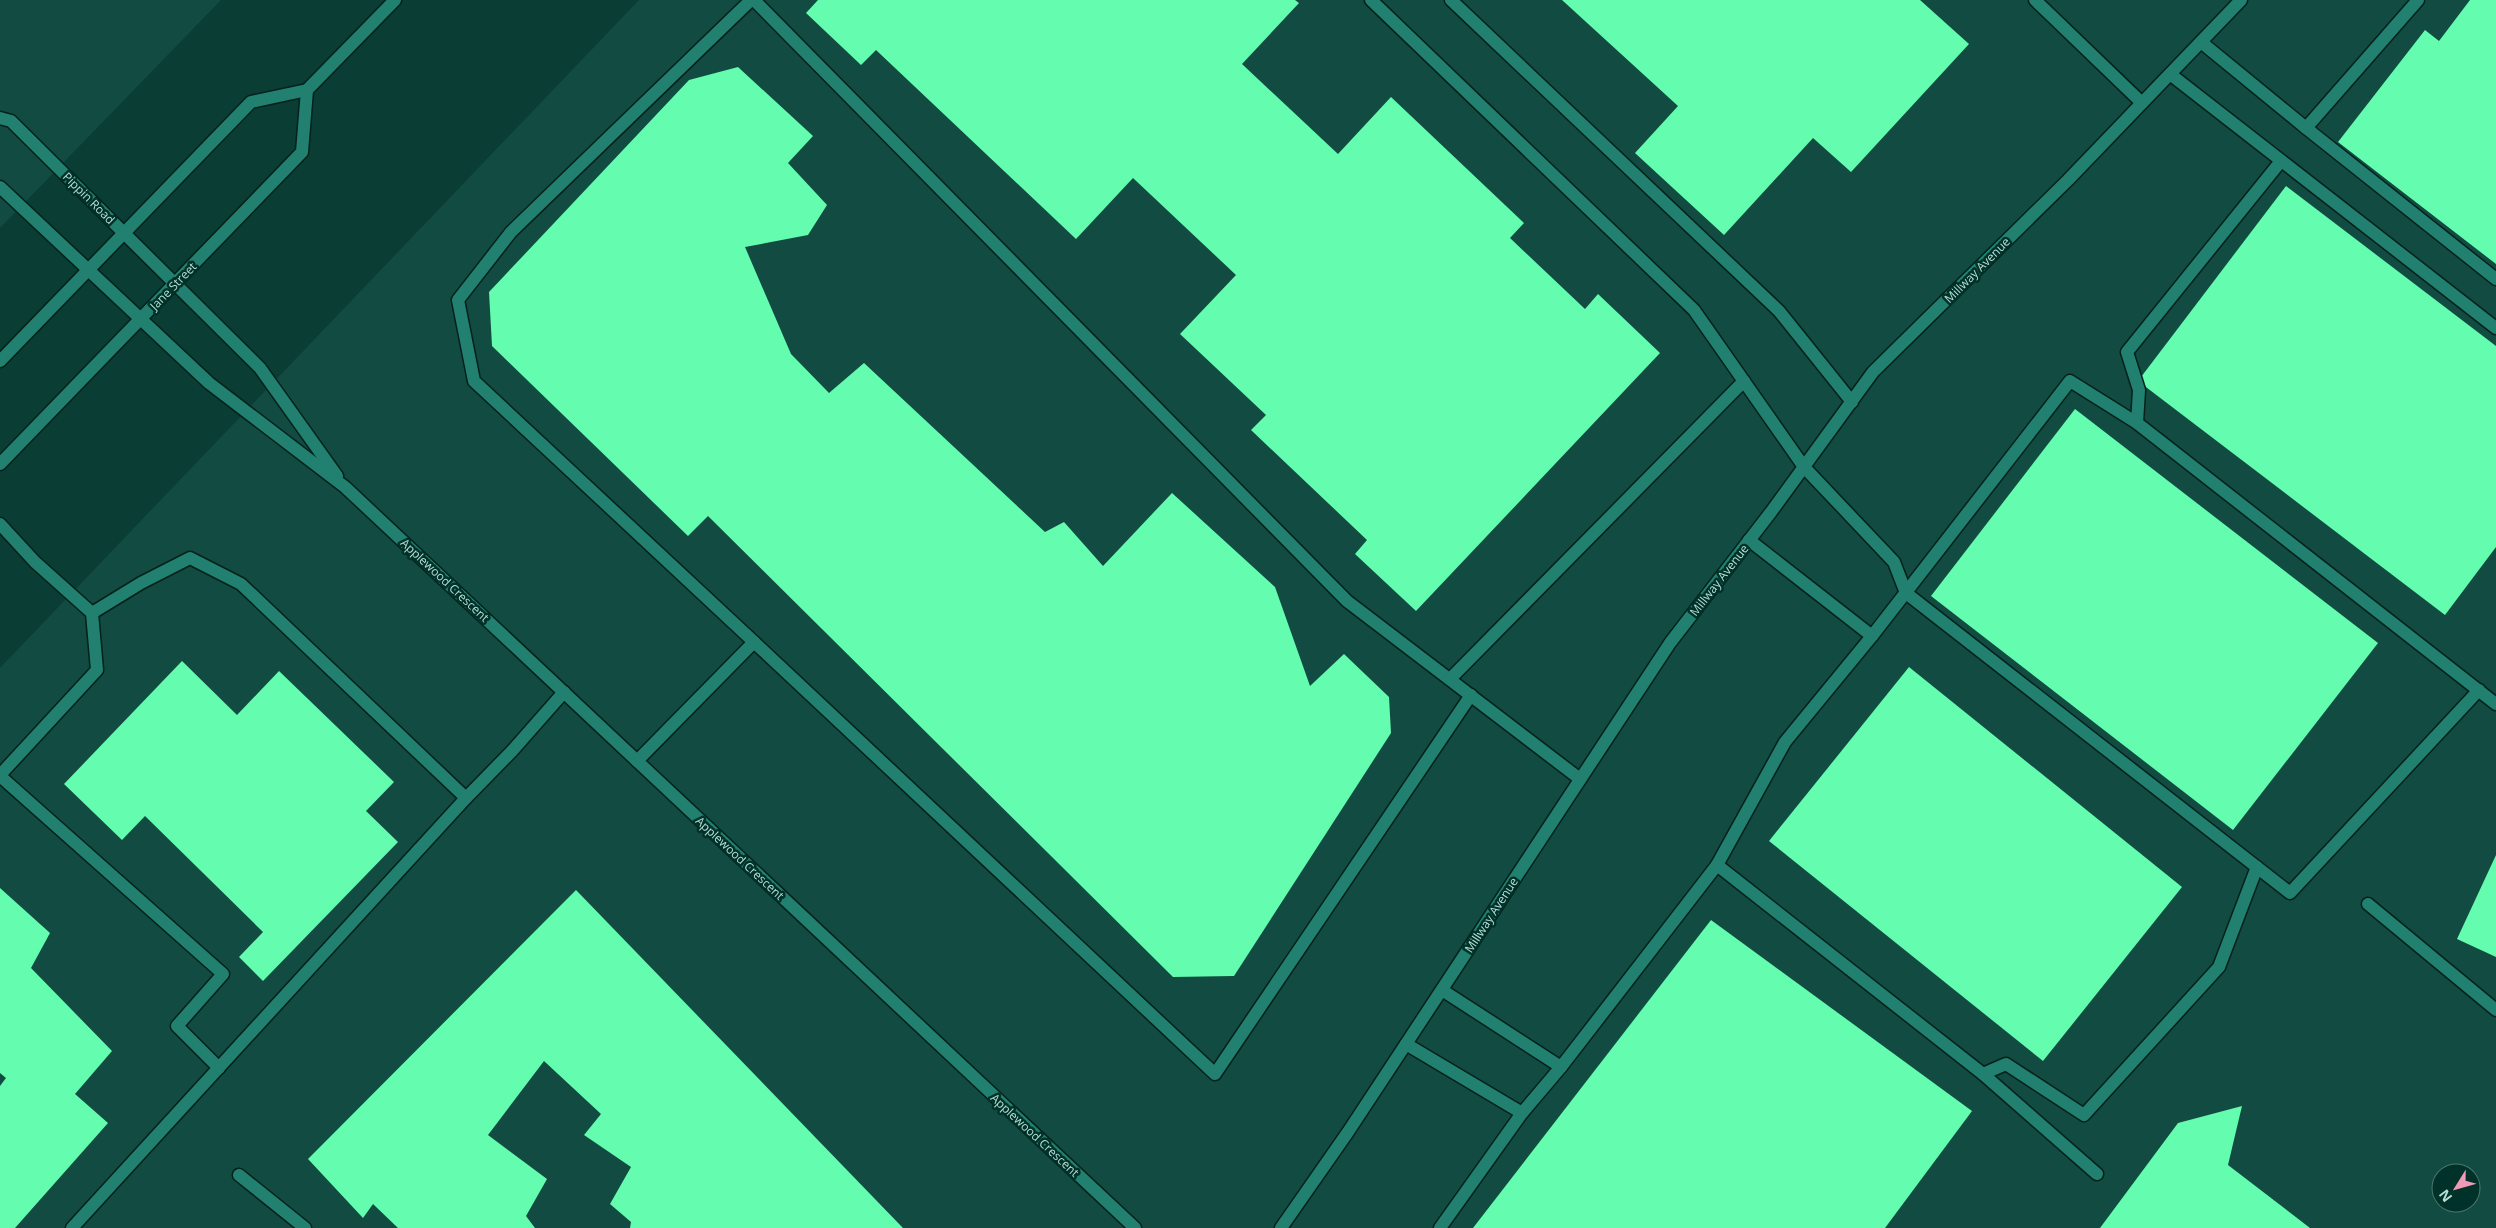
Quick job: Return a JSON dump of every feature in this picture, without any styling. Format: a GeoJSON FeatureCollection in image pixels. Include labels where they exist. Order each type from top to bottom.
{"type":"FeatureCollection","features":[{"type":"Feature","properties":{"kind":"street"},"geometry":{"type":"LineString","coordinates":[[0,361],[251,102],[308,90],[395,0]]}},
{"type":"Feature","properties":{"kind":"street"},"geometry":{"type":"LineString","coordinates":[[1470,695],[1215,1074],[474,381],[458,300],[511,232],[752,0],[1347,601],[1580,779]]}},
{"type":"Feature","properties":{"kind":"street"},"geometry":{"type":"LineString","coordinates":[[1371,0],[1694,310],[1804,467],[1894,562],[1906,593],[2290,893],[2479,690]]}},
{"type":"Feature","properties":{"kind":"street"},"geometry":{"type":"LineString","coordinates":[[1451,0],[1779,311],[1852,402]]}},
{"type":"Feature","properties":{"kind":"street","name":"Millway Avenue"},"geometry":{"type":"LineString","coordinates":[[1281,1228],[1348,1132],[1670,644],[1804,467],[1873,372],[2068,180],[2241,0]]}},
{"type":"Feature","properties":{"kind":"street"},"geometry":{"type":"LineString","coordinates":[[2306,128],[2418,0]]}},
{"type":"Feature","properties":{"kind":"street"},"geometry":{"type":"LineString","coordinates":[[2040,2],[2142,103]]}},
{"type":"Feature","properties":{"kind":"street"},"geometry":{"type":"LineString","coordinates":[[2201,42],[2496,279]]}},
{"type":"Feature","properties":{"kind":"street"},"geometry":{"type":"LineString","coordinates":[[2170,74],[2496,328]]}},
{"type":"Feature","properties":{"kind":"street","name":"Jane Street"},"geometry":{"type":"LineString","coordinates":[[0,464],[302,152],[308,90]]}},
{"type":"Feature","properties":{"kind":"street","name":"Pippin Road"},"geometry":{"type":"LineString","coordinates":[[0,118],[11,121],[175,284]]}},
{"type":"Feature","properties":{"kind":"street"},"geometry":{"type":"LineString","coordinates":[[2137,423],[2139,390],[2126,352],[2281,161]]}},
{"type":"Feature","properties":{"kind":"street"},"geometry":{"type":"LineString","coordinates":[[0,187],[90,270],[140,320]]}},
{"type":"Feature","properties":{"kind":"street","name":"Applewood Crescent"},"geometry":{"type":"LineString","coordinates":[[175,284],[260,368],[345,487]]}},
{"type":"Feature","properties":{"kind":"street","name":"Applewood Crescent"},"geometry":{"type":"LineString","coordinates":[[140,320],[209,383],[345,487],[1135,1228]]}},
{"type":"Feature","properties":{"kind":"street"},"geometry":{"type":"LineString","coordinates":[[1450,679],[1744,381]]}},
{"type":"Feature","properties":{"kind":"street"},"geometry":{"type":"LineString","coordinates":[[1440,1228],[1522,1113],[1561,1066],[1717,865],[1785,742],[1906,593],[2070,381],[2137,423],[2496,704]]}},
{"type":"Feature","properties":{"kind":"street"},"geometry":{"type":"LineString","coordinates":[[0,524],[35,562],[92,613],[97,670],[0,776],[223,974],[177,1026],[219,1068]]}},
{"type":"Feature","properties":{"kind":"street"},"geometry":{"type":"LineString","coordinates":[[1749,540],[1872,636]]}},
{"type":"Feature","properties":{"kind":"street"},"geometry":{"type":"LineString","coordinates":[[92,613],[141,583],[190,558],[241,584],[466,798]]}},
{"type":"Feature","properties":{"kind":"street"},"geometry":{"type":"LineString","coordinates":[[637,761],[754,642]]}},
{"type":"Feature","properties":{"kind":"street"},"geometry":{"type":"LineString","coordinates":[[72,1228],[466,798],[512,751],[564,692]]}},
{"type":"Feature","properties":{"kind":"street"},"geometry":{"type":"LineString","coordinates":[[1717,865],[1983,1074],[2097,1174]]}},
{"type":"Feature","properties":{"kind":"street"},"geometry":{"type":"LineString","coordinates":[[1983,1074],[2006,1064],[2084,1114],[2220,967],[2257,867]]}},
{"type":"Feature","properties":{"kind":"street"},"geometry":{"type":"LineString","coordinates":[[2368,904],[2496,1010]]}},
{"type":"Feature","properties":{"kind":"street"},"geometry":{"type":"LineString","coordinates":[[1442,990],[1561,1066]]}},
{"type":"Feature","properties":{"kind":"street"},"geometry":{"type":"LineString","coordinates":[[1406,1044],[1522,1113]]}},
{"type":"Feature","properties":{"kind":"street"},"geometry":{"type":"LineString","coordinates":[[238,1174],[305,1228]]}},
{"type":"Feature","properties":{"kind":"shaded area"},"geometry":{"type":"Polygon","coordinates":[[[0,0],[221,0],[0,228],[0,0]]]}},
{"type":"Feature","properties":{"kind":"shaded area"},"geometry":{"type":"Polygon","coordinates":[[[639,0],[2496,0],[2496,1228],[0,1228],[0,668],[639,0]]]}},
{"type":"Feature","properties":{"kind":"building"},"geometry":{"type":"Polygon","coordinates":[[[818,0],[1295,0],[1299,3],[1242,64],[1338,154],[1391,97],[1524,223],[1510,238],[1585,309],[1598,294],[1660,353],[1416,611],[1355,554],[1367,540],[1251,430],[1266,415],[1180,334],[1236,275],[1133,178],[1076,239],[876,50],[861,65],[806,13],[818,0]]]}},
{"type":"Feature","properties":{"kind":"building"},"geometry":{"type":"Polygon","coordinates":[[[1562,0],[1920,0],[1969,44],[1851,172],[1813,138],[1724,235],[1635,153],[1678,106],[1562,0]]]}},
{"type":"Feature","properties":{"kind":"building"},"geometry":{"type":"Polygon","coordinates":[[[2470,0],[2496,0],[2496,264],[2338,142],[2425,30],[2439,41],[2470,0]]]}},
{"type":"Feature","properties":{"kind":"building"},"geometry":{"type":"Polygon","coordinates":[[[738,67],[813,136],[788,163],[827,205],[808,235],[745,247],[791,354],[829,393],[864,363],[1045,532],[1064,522],[1103,566],[1172,493],[1275,587],[1310,686],[1344,654],[1389,697],[1391,733],[1234,976],[1173,977],[708,516],[688,536],[492,346],[489,292],[689,80],[738,67]]]}},
{"type":"Feature","properties":{"kind":"building"},"geometry":{"type":"Polygon","coordinates":[[[2286,186],[2496,346],[2496,547],[2445,615],[2138,381],[2286,186]]]}},
{"type":"Feature","properties":{"kind":"building"},"geometry":{"type":"Polygon","coordinates":[[[2075,409],[2378,643],[2233,830],[1931,596],[2075,409]]]}},
{"type":"Feature","properties":{"kind":"building"},"geometry":{"type":"Polygon","coordinates":[[[182,661],[237,715],[279,671],[394,782],[366,811],[398,842],[263,981],[239,957],[263,932],[145,816],[122,840],[64,784],[182,661]]]}},
{"type":"Feature","properties":{"kind":"building"},"geometry":{"type":"Polygon","coordinates":[[[1909,667],[2182,887],[2043,1061],[1769,841],[1909,667]]]}},
{"type":"Feature","properties":{"kind":"building"},"geometry":{"type":"Polygon","coordinates":[[[2496,855],[2496,957],[2457,939],[2496,855]]]}},
{"type":"Feature","properties":{"kind":"building"},"geometry":{"type":"Polygon","coordinates":[[[0,888],[50,933],[31,968],[112,1051],[75,1094],[108,1123],[15,1228],[0,1228],[0,1086],[6,1078],[0,1073],[0,888]]]}},
{"type":"Feature","properties":{"kind":"building"},"geometry":{"type":"Polygon","coordinates":[[[576,890],[903,1228],[630,1228],[631,1222],[610,1204],[631,1167],[584,1135],[601,1114],[544,1061],[488,1135],[547,1179],[526,1216],[535,1228],[398,1228],[373,1204],[363,1218],[308,1159],[576,890]]]}},
{"type":"Feature","properties":{"kind":"building"},"geometry":{"type":"Polygon","coordinates":[[[1711,920],[1972,1111],[1885,1228],[1473,1228],[1711,920]]]}},
{"type":"Feature","properties":{"kind":"building"},"geometry":{"type":"Polygon","coordinates":[[[2242,1106],[2228,1165],[2310,1228],[2100,1228],[2178,1123],[2242,1106]]]}}]}
